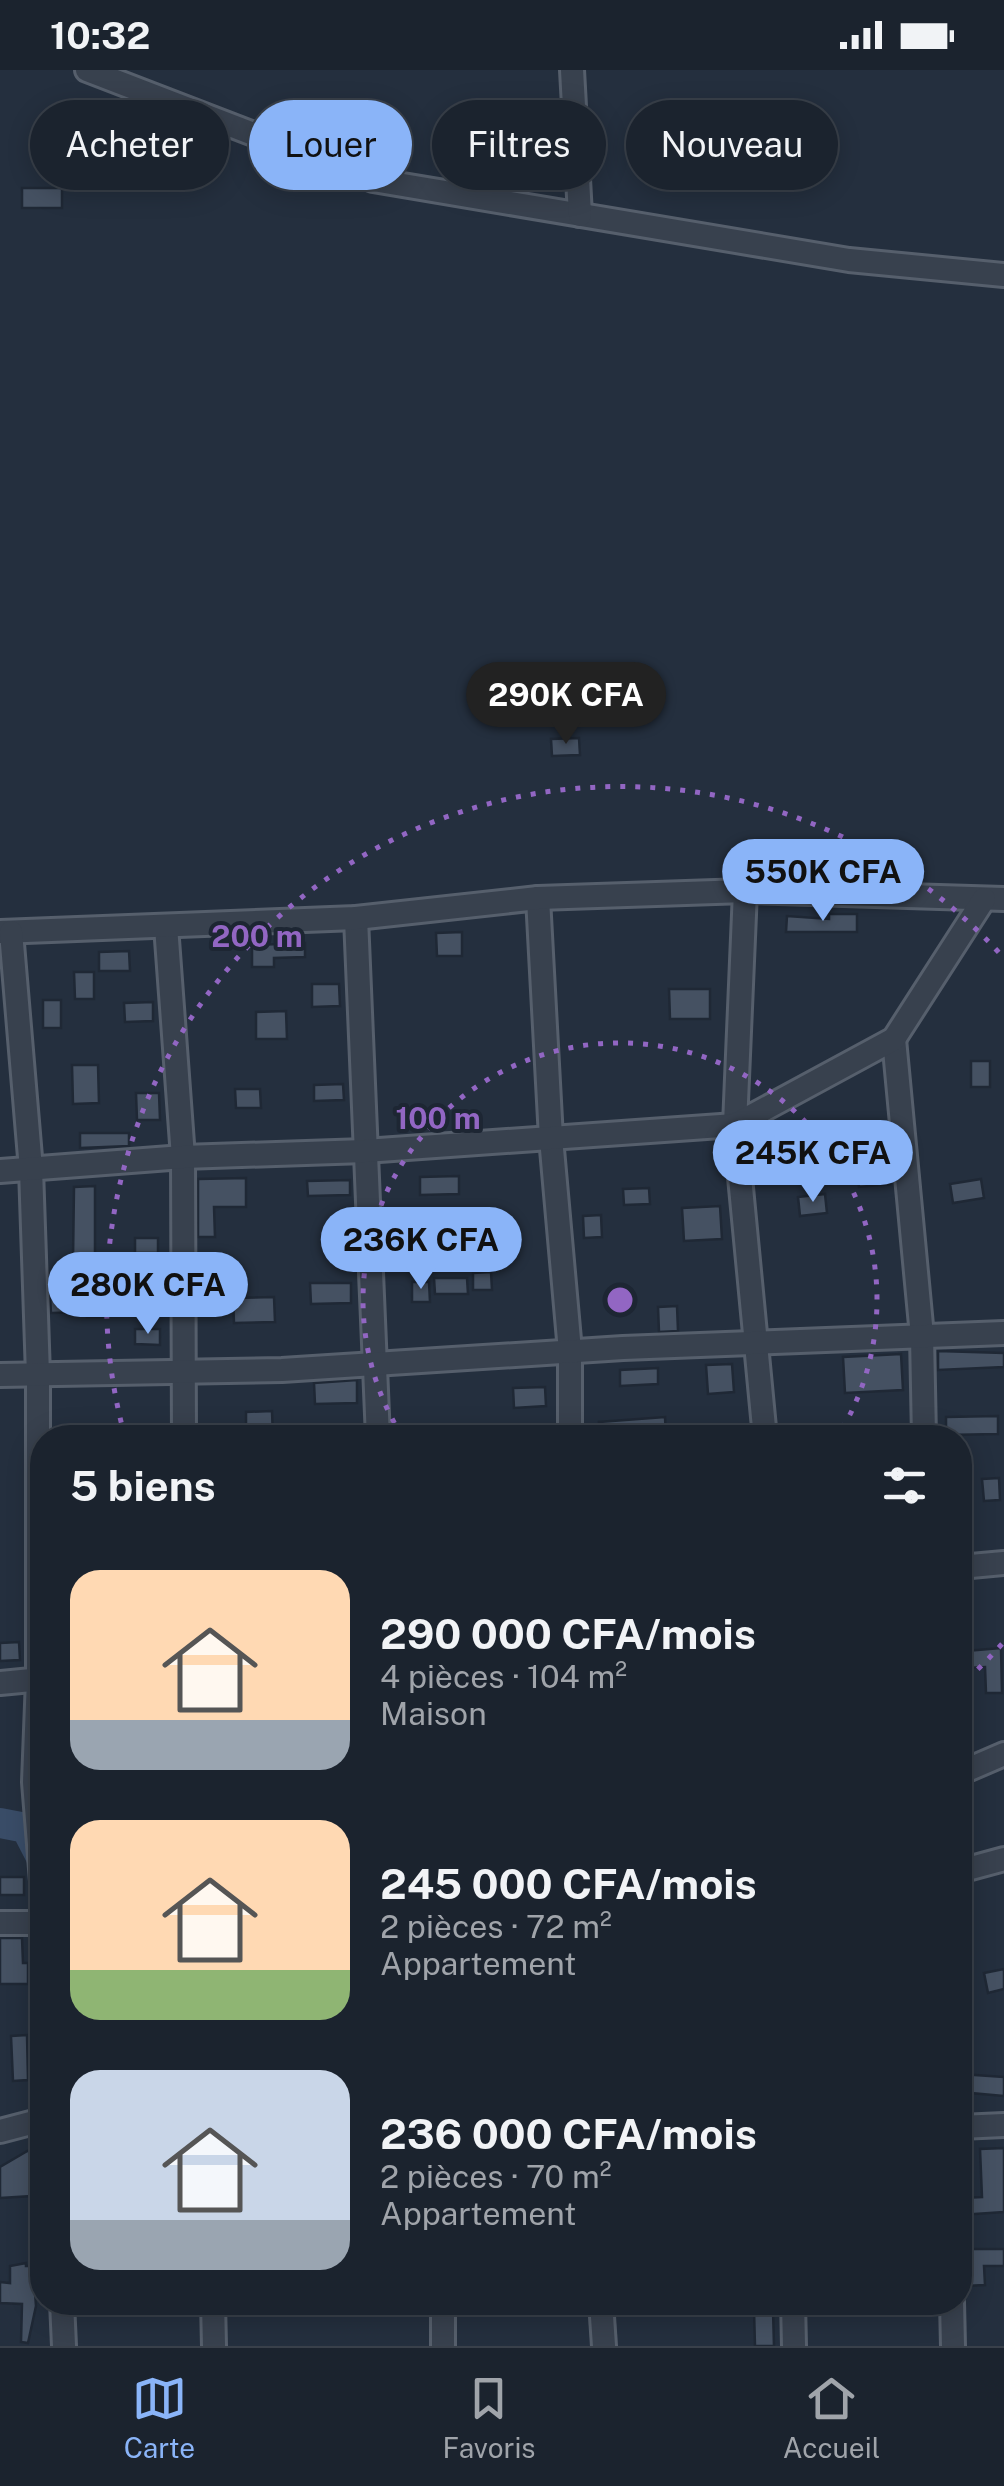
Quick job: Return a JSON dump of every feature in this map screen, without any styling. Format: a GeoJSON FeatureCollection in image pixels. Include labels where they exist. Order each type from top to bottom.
{"type":"FeatureCollection","features":[{"type":"Feature","properties":{"kind":"street"},"geometry":{"type":"LineString","coordinates":[[87,70],[373,180],[849,260],[1004,275]]}},
{"type":"Feature","properties":{"kind":"street"},"geometry":{"type":"LineString","coordinates":[[572,70],[580,215]]}},
{"type":"Feature","properties":{"kind":"street"},"geometry":{"type":"LineString","coordinates":[[746,891],[735,1124],[764,1425]]}},
{"type":"Feature","properties":{"kind":"street"},"geometry":{"type":"LineString","coordinates":[[38,1425],[31,1169],[6,932],[356,918],[538,898],[746,891],[994,899]]}},
{"type":"Feature","properties":{"kind":"street"},"geometry":{"type":"LineString","coordinates":[[538,898],[551,1138],[570,1351],[570,1425]]}},
{"type":"Feature","properties":{"kind":"street"},"geometry":{"type":"LineString","coordinates":[[0,1170],[183,1157],[365,1151],[735,1124],[894,1039],[994,899]]}},
{"type":"Feature","properties":{"kind":"street"},"geometry":{"type":"LineString","coordinates":[[356,918],[377,1425]]}},
{"type":"Feature","properties":{"kind":"street"},"geometry":{"type":"LineString","coordinates":[[166,926],[183,1157],[184,1425]]}},
{"type":"Feature","properties":{"kind":"street"},"geometry":{"type":"LineString","coordinates":[[894,1039],[922,1336],[924,1425]]}},
{"type":"Feature","properties":{"kind":"street"},"geometry":{"type":"LineString","coordinates":[[0,1375],[375,1364],[570,1351],[1004,1333]]}},
{"type":"Feature","properties":{"kind":"street"},"geometry":{"type":"LineString","coordinates":[[972,1566],[1004,1563]]}},
{"type":"Feature","properties":{"kind":"street"},"geometry":{"type":"LineString","coordinates":[[0,1683],[30,1680]]}},
{"type":"Feature","properties":{"kind":"street"},"geometry":{"type":"LineString","coordinates":[[972,1769],[1004,1754]]}},
{"type":"Feature","properties":{"kind":"street"},"geometry":{"type":"LineString","coordinates":[[972,1868],[1004,1859]]}},
{"type":"Feature","properties":{"kind":"street"},"geometry":{"type":"LineString","coordinates":[[0,1923],[30,1922]]}},
{"type":"Feature","properties":{"kind":"street"},"geometry":{"type":"LineString","coordinates":[[0,2131],[30,2123]]}},
{"type":"Feature","properties":{"kind":"street"},"geometry":{"type":"LineString","coordinates":[[972,2127],[1004,2125]]}},
{"type":"Feature","properties":{"kind":"street"},"geometry":{"type":"LineString","coordinates":[[63,2315],[64,2346]]}},
{"type":"Feature","properties":{"kind":"street"},"geometry":{"type":"LineString","coordinates":[[213,2315],[214,2346]]}},
{"type":"Feature","properties":{"kind":"street"},"geometry":{"type":"LineString","coordinates":[[443,2315],[443,2346]]}},
{"type":"Feature","properties":{"kind":"street"},"geometry":{"type":"LineString","coordinates":[[602,2315],[604,2346]]}},
{"type":"Feature","properties":{"kind":"street"},"geometry":{"type":"LineString","coordinates":[[793,2315],[794,2346]]}},
{"type":"Feature","properties":{"kind":"street"},"geometry":{"type":"LineString","coordinates":[[952,2315],[953,2346]]}},
{"type":"Feature","properties":{"kind":"building"},"geometry":{"type":"Polygon","coordinates":[[[22,188],[62,190],[62,208],[22,208],[22,188]]]}},
{"type":"Feature","properties":{"kind":"building"},"geometry":{"type":"Polygon","coordinates":[[[579,738],[580,755],[552,756],[551,739],[579,738]]]}},
{"type":"Feature","properties":{"kind":"building"},"geometry":{"type":"Polygon","coordinates":[[[829,914],[857,914],[857,932],[786,932],[787,916],[829,919],[829,914]]]}},
{"type":"Feature","properties":{"kind":"building"},"geometry":{"type":"Polygon","coordinates":[[[462,932],[462,956],[437,956],[436,933],[462,932]]]}},
{"type":"Feature","properties":{"kind":"building"},"geometry":{"type":"Polygon","coordinates":[[[305,943],[305,957],[274,958],[274,967],[252,967],[252,945],[305,943]]]}},
{"type":"Feature","properties":{"kind":"building"},"geometry":{"type":"Polygon","coordinates":[[[129,951],[130,971],[99,971],[99,952],[129,951]]]}},
{"type":"Feature","properties":{"kind":"building"},"geometry":{"type":"Polygon","coordinates":[[[74,972],[94,972],[94,999],[75,999],[74,972]]]}},
{"type":"Feature","properties":{"kind":"building"},"geometry":{"type":"Polygon","coordinates":[[[312,984],[339,984],[340,1006],[312,1007],[312,984]]]}},
{"type":"Feature","properties":{"kind":"building"},"geometry":{"type":"Polygon","coordinates":[[[669,989],[710,989],[710,1019],[670,1019],[669,989]]]}},
{"type":"Feature","properties":{"kind":"building"},"geometry":{"type":"Polygon","coordinates":[[[43,1000],[61,1000],[61,1028],[43,1028],[43,1000]]]}},
{"type":"Feature","properties":{"kind":"building"},"geometry":{"type":"Polygon","coordinates":[[[153,1002],[153,1021],[125,1022],[124,1003],[153,1002]]]}},
{"type":"Feature","properties":{"kind":"building"},"geometry":{"type":"Polygon","coordinates":[[[286,1011],[287,1039],[256,1039],[256,1012],[286,1011]]]}},
{"type":"Feature","properties":{"kind":"building"},"geometry":{"type":"Polygon","coordinates":[[[971,1061],[990,1061],[990,1087],[971,1087],[971,1061]]]}},
{"type":"Feature","properties":{"kind":"building"},"geometry":{"type":"Polygon","coordinates":[[[72,1065],[98,1065],[99,1103],[73,1104],[72,1065]]]}},
{"type":"Feature","properties":{"kind":"building"},"geometry":{"type":"Polygon","coordinates":[[[343,1084],[344,1100],[314,1101],[314,1085],[343,1084]]]}},
{"type":"Feature","properties":{"kind":"building"},"geometry":{"type":"Polygon","coordinates":[[[235,1089],[260,1089],[261,1108],[236,1108],[235,1089]]]}},
{"type":"Feature","properties":{"kind":"building"},"geometry":{"type":"Polygon","coordinates":[[[136,1093],[159,1093],[160,1120],[137,1120],[136,1093]]]}},
{"type":"Feature","properties":{"kind":"building"},"geometry":{"type":"Polygon","coordinates":[[[80,1133],[129,1133],[129,1146],[80,1148],[80,1133]]]}},
{"type":"Feature","properties":{"kind":"building"},"geometry":{"type":"Polygon","coordinates":[[[824,1140],[827,1164],[803,1167],[800,1143],[824,1140]]]}},
{"type":"Feature","properties":{"kind":"building"},"geometry":{"type":"Polygon","coordinates":[[[887,1148],[890,1184],[859,1187],[855,1151],[887,1148]]]}},
{"type":"Feature","properties":{"kind":"building"},"geometry":{"type":"Polygon","coordinates":[[[459,1176],[459,1194],[420,1195],[420,1177],[459,1176]]]}},
{"type":"Feature","properties":{"kind":"building"},"geometry":{"type":"Polygon","coordinates":[[[246,1178],[246,1207],[214,1207],[215,1237],[198,1237],[198,1179],[246,1178]]]}},
{"type":"Feature","properties":{"kind":"building"},"geometry":{"type":"Polygon","coordinates":[[[981,1179],[984,1198],[953,1203],[950,1184],[981,1179]]]}},
{"type":"Feature","properties":{"kind":"building"},"geometry":{"type":"Polygon","coordinates":[[[350,1180],[350,1195],[308,1196],[307,1181],[350,1180]]]}},
{"type":"Feature","properties":{"kind":"building"},"geometry":{"type":"Polygon","coordinates":[[[95,1186],[95,1259],[73,1260],[74,1187],[95,1186]]]}},
{"type":"Feature","properties":{"kind":"building"},"geometry":{"type":"Polygon","coordinates":[[[649,1188],[650,1204],[624,1205],[623,1189],[649,1188]]]}},
{"type":"Feature","properties":{"kind":"building"},"geometry":{"type":"Polygon","coordinates":[[[825,1194],[827,1213],[800,1216],[798,1197],[825,1194]]]}},
{"type":"Feature","properties":{"kind":"building"},"geometry":{"type":"Polygon","coordinates":[[[720,1206],[722,1239],[684,1241],[682,1208],[720,1206]]]}},
{"type":"Feature","properties":{"kind":"building"},"geometry":{"type":"Polygon","coordinates":[[[601,1215],[602,1237],[584,1238],[583,1216],[601,1215]]]}},
{"type":"Feature","properties":{"kind":"building"},"geometry":{"type":"Polygon","coordinates":[[[431,1226],[462,1226],[463,1244],[432,1244],[431,1226]]]}},
{"type":"Feature","properties":{"kind":"building"},"geometry":{"type":"Polygon","coordinates":[[[135,1238],[158,1238],[158,1253],[135,1253],[135,1238]]]}},
{"type":"Feature","properties":{"kind":"building"},"geometry":{"type":"Polygon","coordinates":[[[491,1272],[492,1290],[473,1290],[473,1273],[491,1272]]]}},
{"type":"Feature","properties":{"kind":"building"},"geometry":{"type":"Polygon","coordinates":[[[434,1278],[467,1278],[468,1294],[435,1294],[434,1278]]]}},
{"type":"Feature","properties":{"kind":"building"},"geometry":{"type":"Polygon","coordinates":[[[412,1282],[429,1282],[430,1302],[412,1302],[412,1282]]]}},
{"type":"Feature","properties":{"kind":"building"},"geometry":{"type":"Polygon","coordinates":[[[310,1283],[351,1283],[351,1303],[311,1304],[310,1283]]]}},
{"type":"Feature","properties":{"kind":"building"},"geometry":{"type":"Polygon","coordinates":[[[50,1296],[101,1298],[102,1317],[87,1317],[87,1312],[51,1313],[50,1296]]]}},
{"type":"Feature","properties":{"kind":"building"},"geometry":{"type":"Polygon","coordinates":[[[274,1297],[275,1322],[234,1323],[233,1298],[274,1297]]]}},
{"type":"Feature","properties":{"kind":"building"},"geometry":{"type":"Polygon","coordinates":[[[677,1306],[678,1331],[659,1332],[658,1307],[677,1306]]]}},
{"type":"Feature","properties":{"kind":"building"},"geometry":{"type":"Polygon","coordinates":[[[135,1329],[160,1329],[160,1345],[135,1344],[135,1329]]]}},
{"type":"Feature","properties":{"kind":"building"},"geometry":{"type":"Polygon","coordinates":[[[938,1351],[1004,1353],[1004,1367],[938,1370],[938,1351]]]}},
{"type":"Feature","properties":{"kind":"building"},"geometry":{"type":"Polygon","coordinates":[[[901,1354],[903,1390],[845,1393],[843,1357],[901,1354]]]}},
{"type":"Feature","properties":{"kind":"building"},"geometry":{"type":"Polygon","coordinates":[[[732,1364],[734,1392],[708,1394],[706,1365],[732,1364]]]}},
{"type":"Feature","properties":{"kind":"building"},"geometry":{"type":"Polygon","coordinates":[[[658,1368],[658,1384],[620,1386],[620,1370],[658,1368]]]}},
{"type":"Feature","properties":{"kind":"building"},"geometry":{"type":"Polygon","coordinates":[[[357,1380],[357,1403],[315,1404],[314,1383],[357,1380]]]}},
{"type":"Feature","properties":{"kind":"building"},"geometry":{"type":"Polygon","coordinates":[[[545,1387],[546,1406],[514,1408],[513,1388],[545,1387]]]}},
{"type":"Feature","properties":{"kind":"building"},"geometry":{"type":"Polygon","coordinates":[[[272,1411],[273,1425],[246,1425],[246,1412],[272,1411]]]}},
{"type":"Feature","properties":{"kind":"building"},"geometry":{"type":"Polygon","coordinates":[[[998,1416],[998,1434],[972,1434],[972,1425],[946,1425],[946,1417],[998,1416]]]}},
{"type":"Feature","properties":{"kind":"building"},"geometry":{"type":"Polygon","coordinates":[[[665,1417],[665,1425],[599,1425],[599,1422],[665,1417]]]}},
{"type":"Feature","properties":{"kind":"building"},"geometry":{"type":"Polygon","coordinates":[[[999,1478],[1000,1500],[984,1501],[982,1479],[999,1478]]]}},
{"type":"Feature","properties":{"kind":"building"},"geometry":{"type":"Polygon","coordinates":[[[19,1642],[20,1660],[0,1661],[0,1643],[19,1642]]]}},
{"type":"Feature","properties":{"kind":"building"},"geometry":{"type":"Polygon","coordinates":[[[1001,1648],[1002,1693],[986,1693],[985,1667],[972,1668],[972,1650],[1001,1648]]]}},
{"type":"Feature","properties":{"kind":"building"},"geometry":{"type":"Polygon","coordinates":[[[0,1877],[24,1877],[24,1895],[0,1895],[0,1877]]]}},
{"type":"Feature","properties":{"kind":"building"},"geometry":{"type":"Polygon","coordinates":[[[0,1938],[22,1938],[28,1984],[0,1984],[0,1938]]]}},
{"type":"Feature","properties":{"kind":"building"},"geometry":{"type":"Polygon","coordinates":[[[1004,1969],[1004,1989],[988,1993],[984,1973],[1004,1969]]]}},
{"type":"Feature","properties":{"kind":"building"},"geometry":{"type":"Polygon","coordinates":[[[27,2035],[28,2080],[13,2081],[11,2036],[27,2035]]]}},
{"type":"Feature","properties":{"kind":"building"},"geometry":{"type":"Polygon","coordinates":[[[972,2075],[1004,2077],[1004,2096],[972,2093],[972,2075]]]}},
{"type":"Feature","properties":{"kind":"building"},"geometry":{"type":"Polygon","coordinates":[[[1004,2148],[1004,2212],[972,2214],[972,2197],[982,2197],[980,2149],[1004,2148]]]}},
{"type":"Feature","properties":{"kind":"building"},"geometry":{"type":"Polygon","coordinates":[[[29,2150],[30,2196],[0,2198],[0,2167],[29,2150]]]}},
{"type":"Feature","properties":{"kind":"building"},"geometry":{"type":"Polygon","coordinates":[[[972,2249],[1004,2249],[1004,2266],[984,2266],[985,2285],[972,2286],[972,2249]]]}},
{"type":"Feature","properties":{"kind":"building"},"geometry":{"type":"Polygon","coordinates":[[[10,2266],[30,2266],[30,2315],[34,2315],[28,2343],[21,2342],[22,2304],[0,2303],[0,2282],[10,2283],[10,2266]]]}},
{"type":"Feature","properties":{"kind":"building"},"geometry":{"type":"Polygon","coordinates":[[[754,2315],[773,2315],[774,2346],[755,2346],[754,2315]]]}},
{"type":"Feature","properties":{"kind":"waterway"},"geometry":{"type":"LineString","coordinates":[[0,1823],[26,1828],[30,1836]]}}]}
